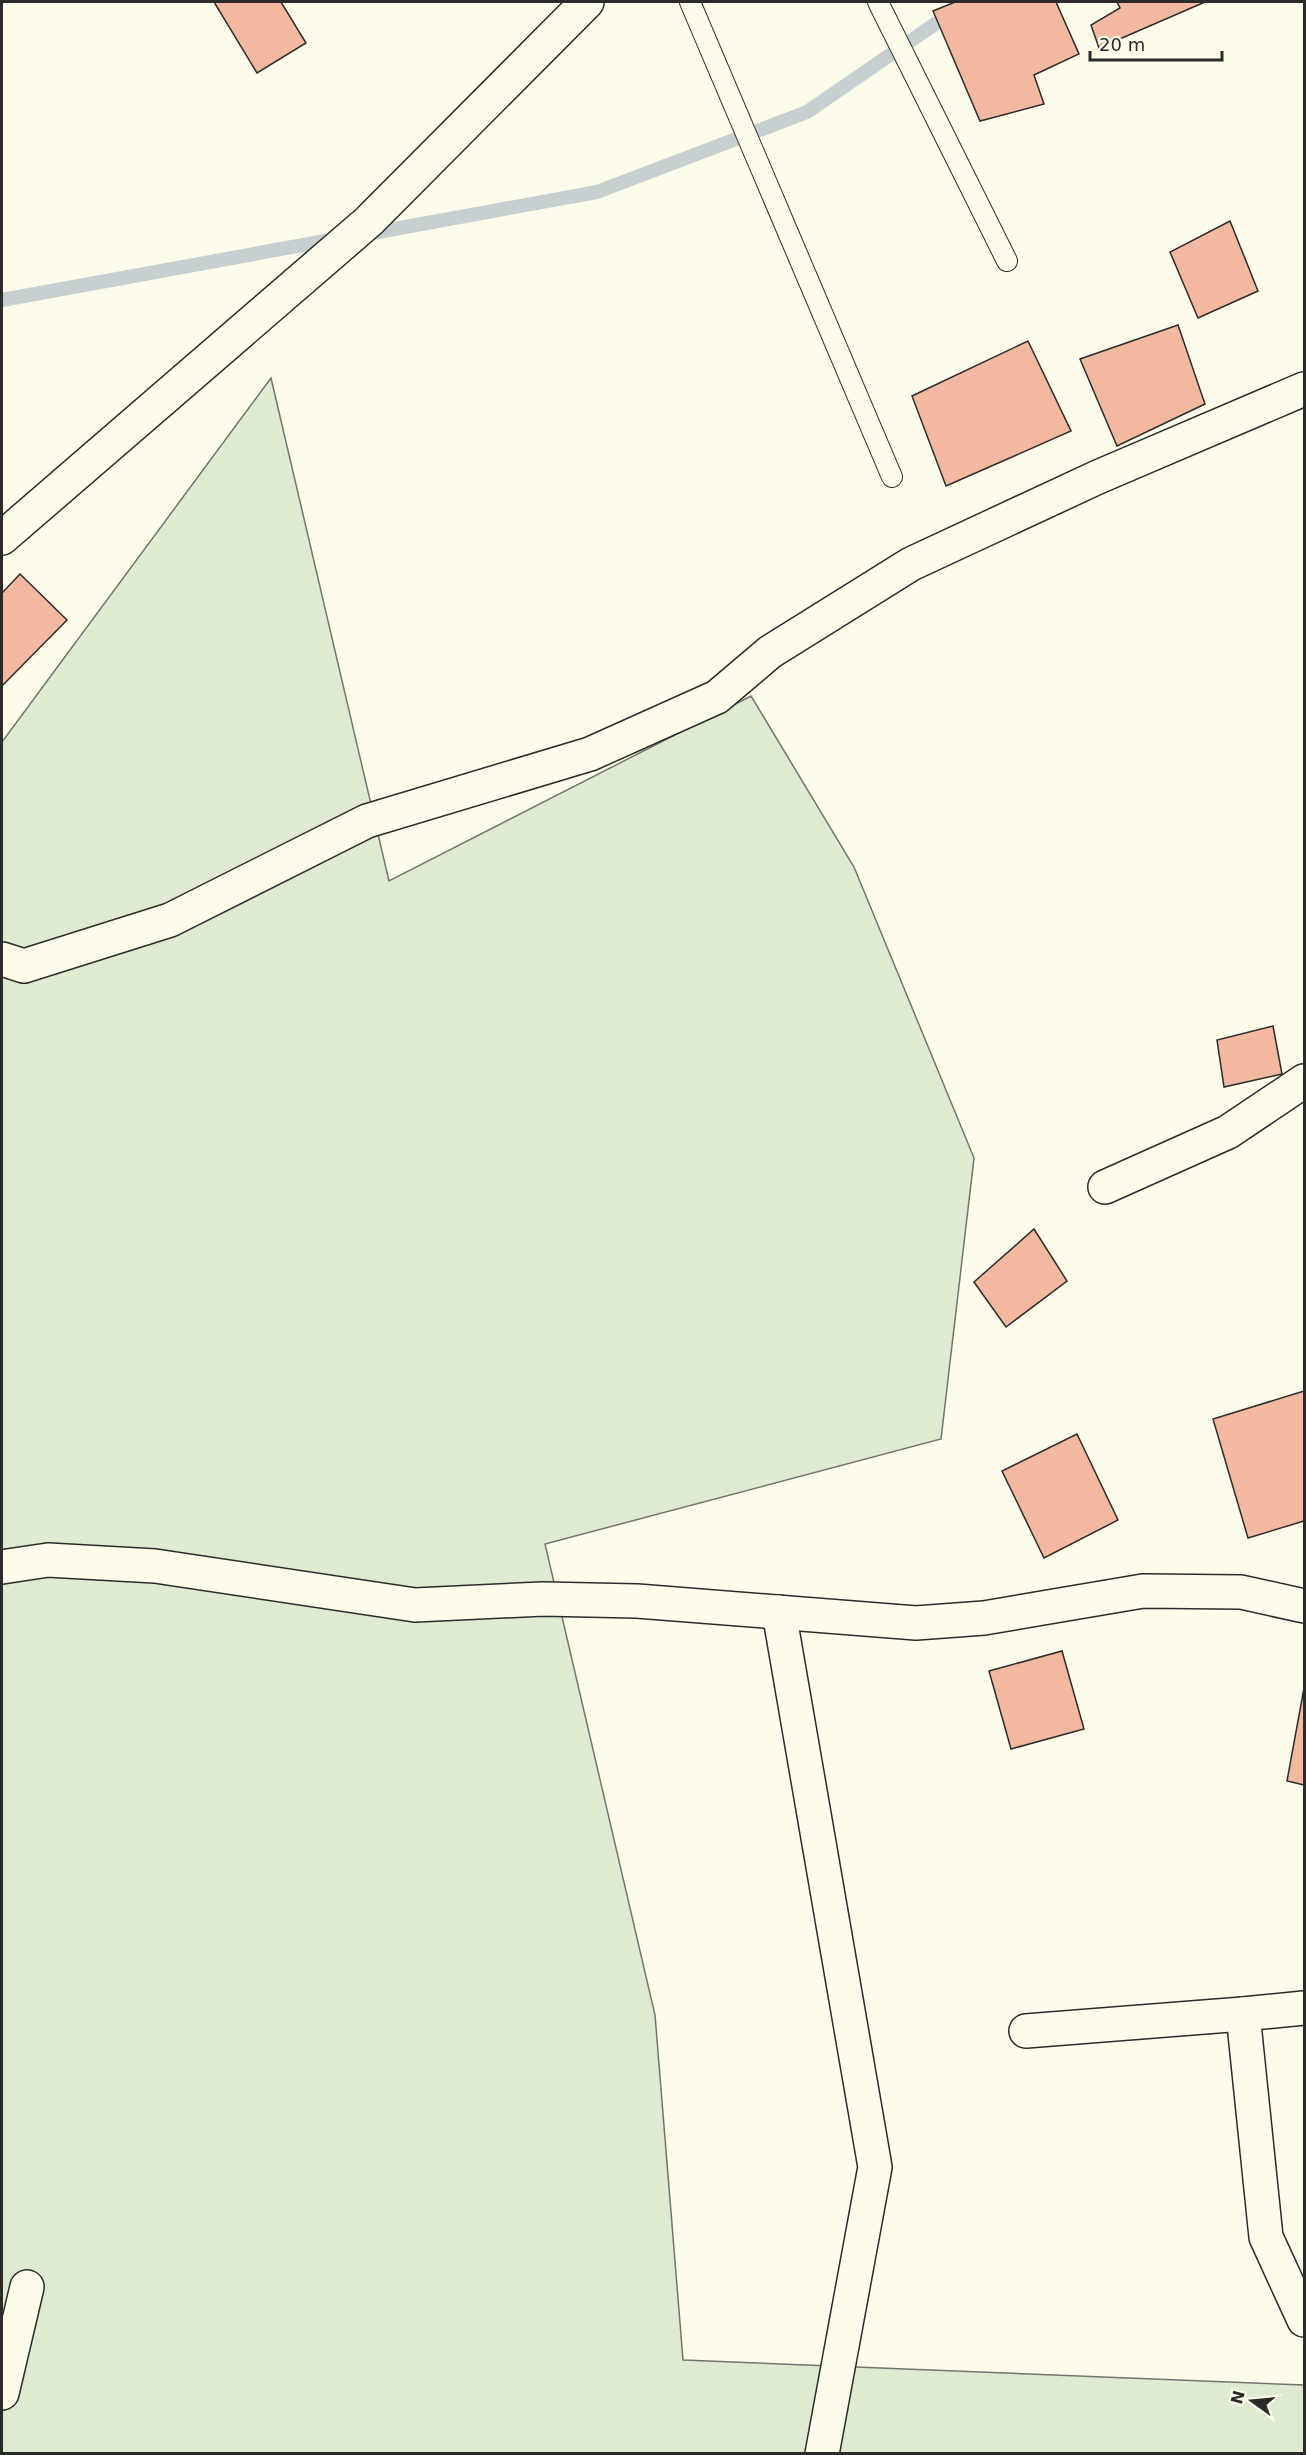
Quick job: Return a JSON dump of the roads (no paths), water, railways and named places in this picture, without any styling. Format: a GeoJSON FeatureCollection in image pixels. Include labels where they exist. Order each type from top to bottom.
{"type":"FeatureCollection","features":[{"type":"Feature","properties":{"kind":"street"},"geometry":{"type":"LineString","coordinates":[[2,538],[369,221],[587,2]]}},
{"type":"Feature","properties":{"kind":"street"},"geometry":{"type":"LineString","coordinates":[[2,959],[24,966],[170,920],[367,821],[601,749],[717,697],[770,651],[911,564],[1098,477],[1305,390]]}},
{"type":"Feature","properties":{"kind":"street"},"geometry":{"type":"LineString","coordinates":[[1105,1187],[1228,1132],[1305,1081]]}},
{"type":"Feature","properties":{"kind":"street"},"geometry":{"type":"LineString","coordinates":[[2,1567],[48,1560],[154,1566],[415,1605],[543,1599],[637,1601],[916,1623],[984,1618],[1143,1591],[1241,1592],[1305,1606]]}},
{"type":"Feature","properties":{"kind":"street"},"geometry":{"type":"LineString","coordinates":[[779,1612],[875,2167],[822,2454]]}},
{"type":"Feature","properties":{"kind":"street"},"geometry":{"type":"LineString","coordinates":[[1026,2031],[1305,2008]]}},
{"type":"Feature","properties":{"kind":"street"},"geometry":{"type":"LineString","coordinates":[[1244,2014],[1266,2237],[1305,2320]]}},
{"type":"Feature","properties":{"kind":"street"},"geometry":{"type":"LineString","coordinates":[[2,2392],[27,2287]]}},
{"type":"Feature","properties":{"kind":"lane"},"geometry":{"type":"LineString","coordinates":[[690,2],[892,477]]}},
{"type":"Feature","properties":{"kind":"lane"},"geometry":{"type":"LineString","coordinates":[[878,2],[1007,261]]}},
{"type":"Feature","properties":{"kind":"waterway"},"geometry":{"type":"LineString","coordinates":[[367,234],[597,192],[807,112],[967,2]]}},
{"type":"Feature","properties":{"kind":"waterway"},"geometry":{"type":"LineString","coordinates":[[2,300],[336,239]]}}]}
